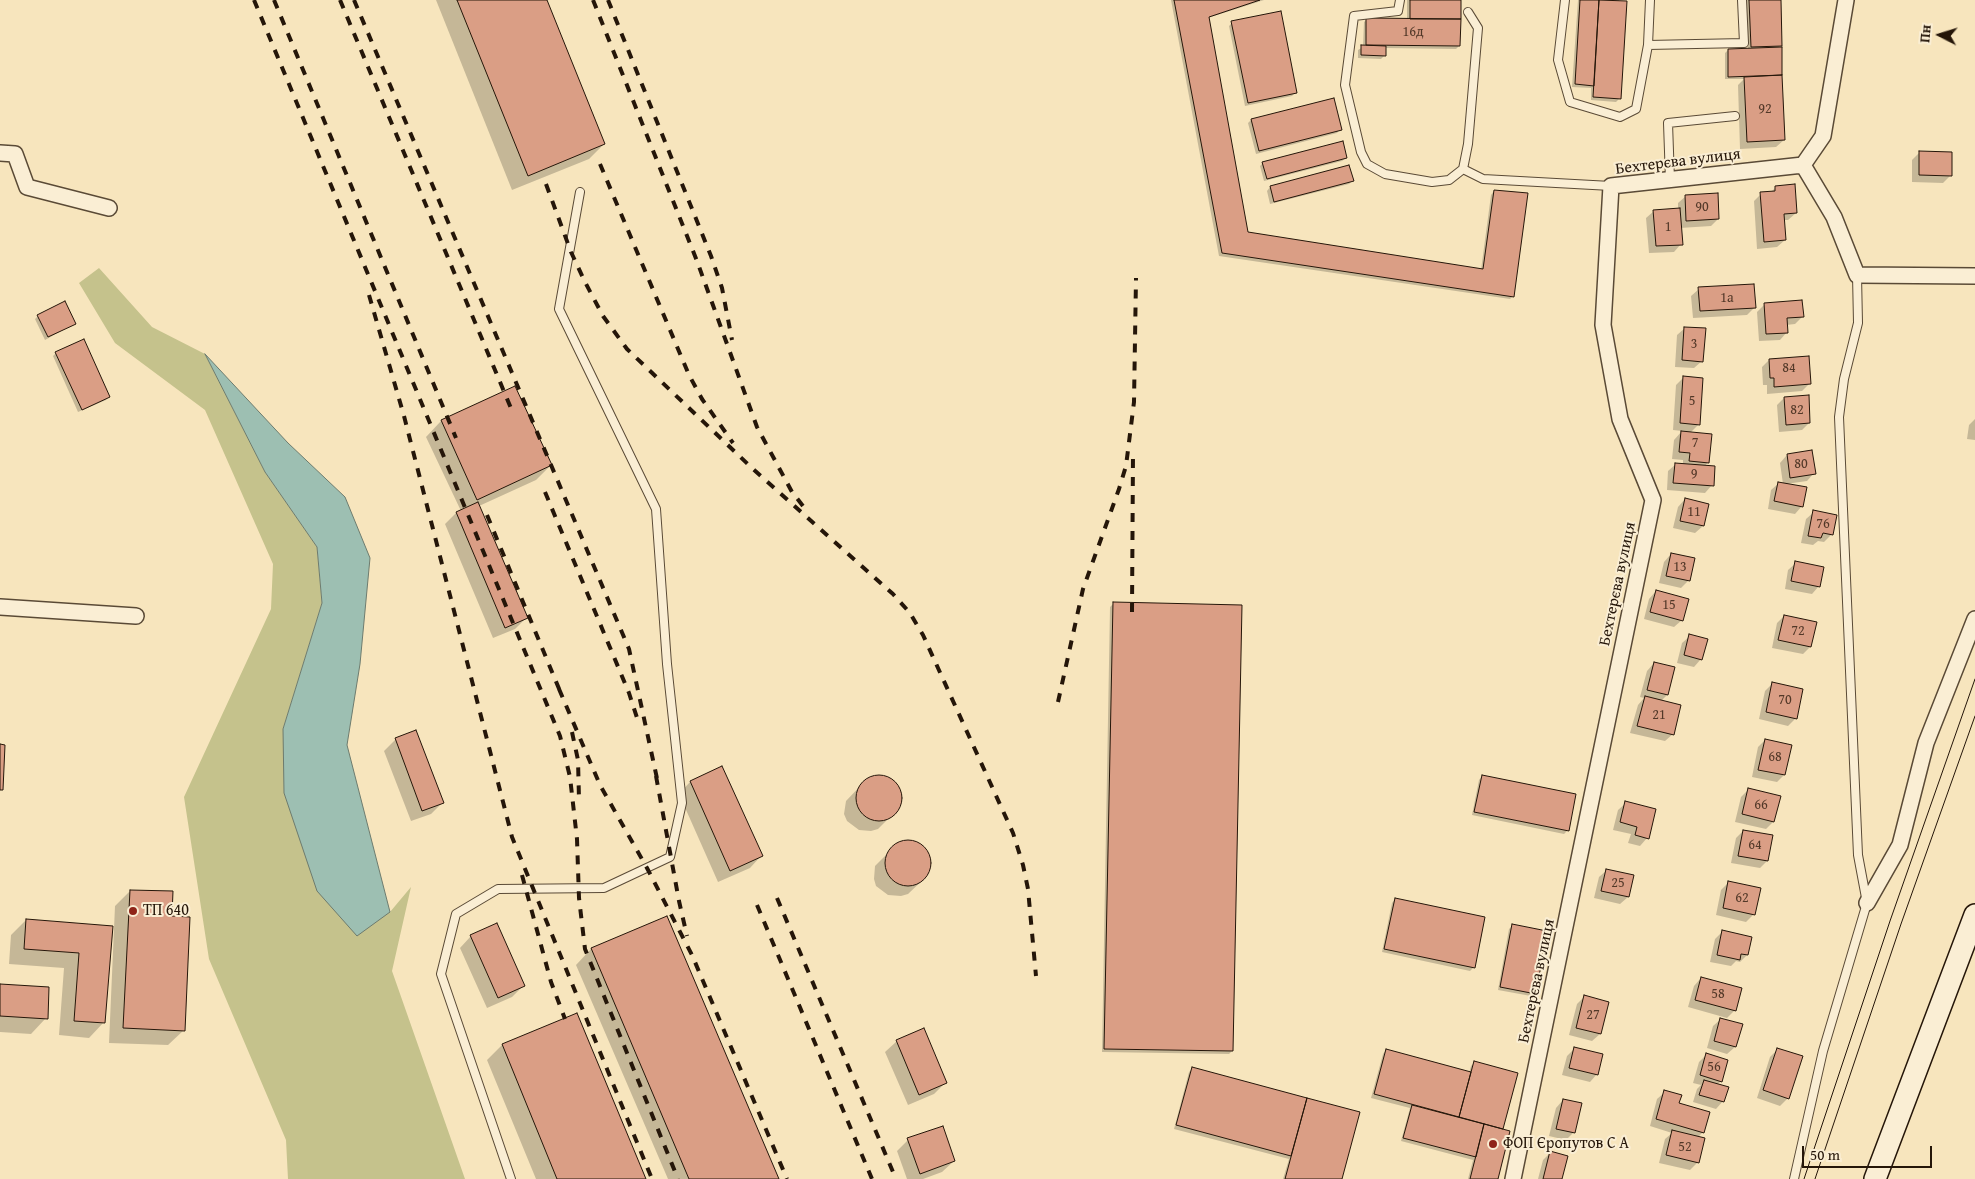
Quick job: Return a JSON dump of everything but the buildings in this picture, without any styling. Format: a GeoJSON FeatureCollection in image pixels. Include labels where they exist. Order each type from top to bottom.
{"type":"FeatureCollection","features":[{"type":"Feature","properties":{"kind":"main road"},"geometry":{"type":"LineString","coordinates":[[1875,1179],[1975,915]]}},
{"type":"Feature","properties":{"kind":"street"},"geometry":{"type":"LineString","coordinates":[[1846,0],[1824,136],[1803,164],[1834,217],[1857,275],[1975,276]]}},
{"type":"Feature","properties":{"kind":"street"},"geometry":{"type":"LineString","coordinates":[[0,153],[15,154],[27,187],[109,208]]}},
{"type":"Feature","properties":{"kind":"street","name":"Бехтерєва вулиця"},"geometry":{"type":"LineString","coordinates":[[1513,1179],[1653,500],[1620,419],[1603,325],[1611,186],[1803,164]]}},
{"type":"Feature","properties":{"kind":"street"},"geometry":{"type":"LineString","coordinates":[[0,606],[136,616]]}},
{"type":"Feature","properties":{"kind":"street"},"geometry":{"type":"LineString","coordinates":[[1867,903],[1900,845],[1926,743],[1975,619]]}},
{"type":"Feature","properties":{"kind":"lane"},"geometry":{"type":"LineString","coordinates":[[1400,0],[1398,12],[1354,16],[1345,86],[1361,152],[1368,164],[1384,174],[1432,182],[1449,180],[1463,169],[1468,144],[1478,28],[1468,12]]}},
{"type":"Feature","properties":{"kind":"lane"},"geometry":{"type":"LineString","coordinates":[[1565,0],[1558,60],[1570,102],[1620,117],[1636,109],[1648,45],[1650,0]]}},
{"type":"Feature","properties":{"kind":"lane"},"geometry":{"type":"LineString","coordinates":[[1648,45],[1744,42],[1742,0]]}},
{"type":"Feature","properties":{"kind":"lane"},"geometry":{"type":"LineString","coordinates":[[1670,180],[1668,123],[1735,116]]}},
{"type":"Feature","properties":{"kind":"lane"},"geometry":{"type":"LineString","coordinates":[[1463,169],[1483,179],[1611,186]]}},
{"type":"Feature","properties":{"kind":"lane"},"geometry":{"type":"LineString","coordinates":[[511,1179],[441,974],[456,914],[498,889],[604,888],[670,857],[682,803],[667,664],[656,509],[559,309],[580,192]]}},
{"type":"Feature","properties":{"kind":"lane"},"geometry":{"type":"LineString","coordinates":[[1794,1179],[1823,1051],[1867,903],[1858,855],[1839,417],[1844,379],[1858,323],[1857,275]]}},
{"type":"Feature","properties":{"kind":"shaded area"},"geometry":{"type":"Polygon","coordinates":[[[99,268],[152,327],[205,354],[265,472],[317,547],[322,603],[283,729],[390,912],[411,887],[392,971],[465,1179],[288,1179],[286,1140],[209,959],[184,797],[271,609],[273,564],[205,410],[115,343],[79,283],[99,268]]]}},
{"type":"Feature","properties":{"kind":"shaded area"},"geometry":{"type":"Polygon","coordinates":[[[205,354],[288,443],[345,497],[370,558],[360,664],[347,745],[390,912],[357,936],[317,891],[284,793],[283,729],[322,603],[317,547],[265,472],[205,354]]]}},
{"type":"Feature","properties":{"kind":"tram line"},"geometry":{"type":"LineString","coordinates":[[1804,1179],[1890,921],[1975,679]]}},
{"type":"Feature","properties":{"kind":"tram line"},"geometry":{"type":"LineString","coordinates":[[1815,1179],[1901,924],[1975,716]]}},
{"type":"Feature","properties":{"kind":"railway"},"geometry":{"type":"LineString","coordinates":[[254,0],[560,736],[570,777],[577,839],[579,898],[585,949],[678,1179]]}},
{"type":"Feature","properties":{"kind":"railway"},"geometry":{"type":"LineString","coordinates":[[274,0],[456,438]]}},
{"type":"Feature","properties":{"kind":"railway"},"geometry":{"type":"LineString","coordinates":[[340,0],[513,413]]}},
{"type":"Feature","properties":{"kind":"railway"},"geometry":{"type":"LineString","coordinates":[[354,0],[629,649],[658,783]]}},
{"type":"Feature","properties":{"kind":"railway"},"geometry":{"type":"LineString","coordinates":[[593,0],[697,261],[757,427],[792,492],[803,506]]}},
{"type":"Feature","properties":{"kind":"railway"},"geometry":{"type":"LineString","coordinates":[[608,0],[711,256],[722,288],[732,340]]}},
{"type":"Feature","properties":{"kind":"railway"},"geometry":{"type":"LineString","coordinates":[[600,164],[689,375],[702,399],[733,443]]}},
{"type":"Feature","properties":{"kind":"railway"},"geometry":{"type":"LineString","coordinates":[[546,184],[571,252],[585,282],[603,316],[627,349],[753,469],[893,594],[910,613],[923,635],[1013,833],[1028,889],[1036,976]]}},
{"type":"Feature","properties":{"kind":"railway"},"geometry":{"type":"LineString","coordinates":[[1058,702],[1083,589],[1126,466],[1134,402],[1136,278]]}},
{"type":"Feature","properties":{"kind":"railway"},"geometry":{"type":"LineString","coordinates":[[369,295],[404,416],[512,837],[652,1179]]}},
{"type":"Feature","properties":{"kind":"railway"},"geometry":{"type":"LineString","coordinates":[[1132,612],[1133,454]]}},
{"type":"Feature","properties":{"kind":"railway"},"geometry":{"type":"LineString","coordinates":[[545,492],[629,693],[639,724]]}},
{"type":"Feature","properties":{"kind":"railway"},"geometry":{"type":"LineString","coordinates":[[487,515],[562,696]]}},
{"type":"Feature","properties":{"kind":"railway"},"geometry":{"type":"LineString","coordinates":[[559,689],[600,785],[647,868],[692,955],[787,1179]]}},
{"type":"Feature","properties":{"kind":"railway"},"geometry":{"type":"LineString","coordinates":[[572,732],[578,760],[579,799]]}},
{"type":"Feature","properties":{"kind":"railway"},"geometry":{"type":"LineString","coordinates":[[656,776],[687,936]]}},
{"type":"Feature","properties":{"kind":"railway"},"geometry":{"type":"LineString","coordinates":[[522,875],[551,982],[565,1019]]}},
{"type":"Feature","properties":{"kind":"railway"},"geometry":{"type":"LineString","coordinates":[[777,898],[896,1179]]}},
{"type":"Feature","properties":{"kind":"railway"},"geometry":{"type":"LineString","coordinates":[[757,905],[872,1179]]}},
{"type":"Feature","properties":{"kind":"place","name":"ТП 640"},"geometry":{"type":"Point","coordinates":[133,911]}},
{"type":"Feature","properties":{"kind":"place","name":"ФОП Єропутов С А"},"geometry":{"type":"Point","coordinates":[1493,1144]}}]}
